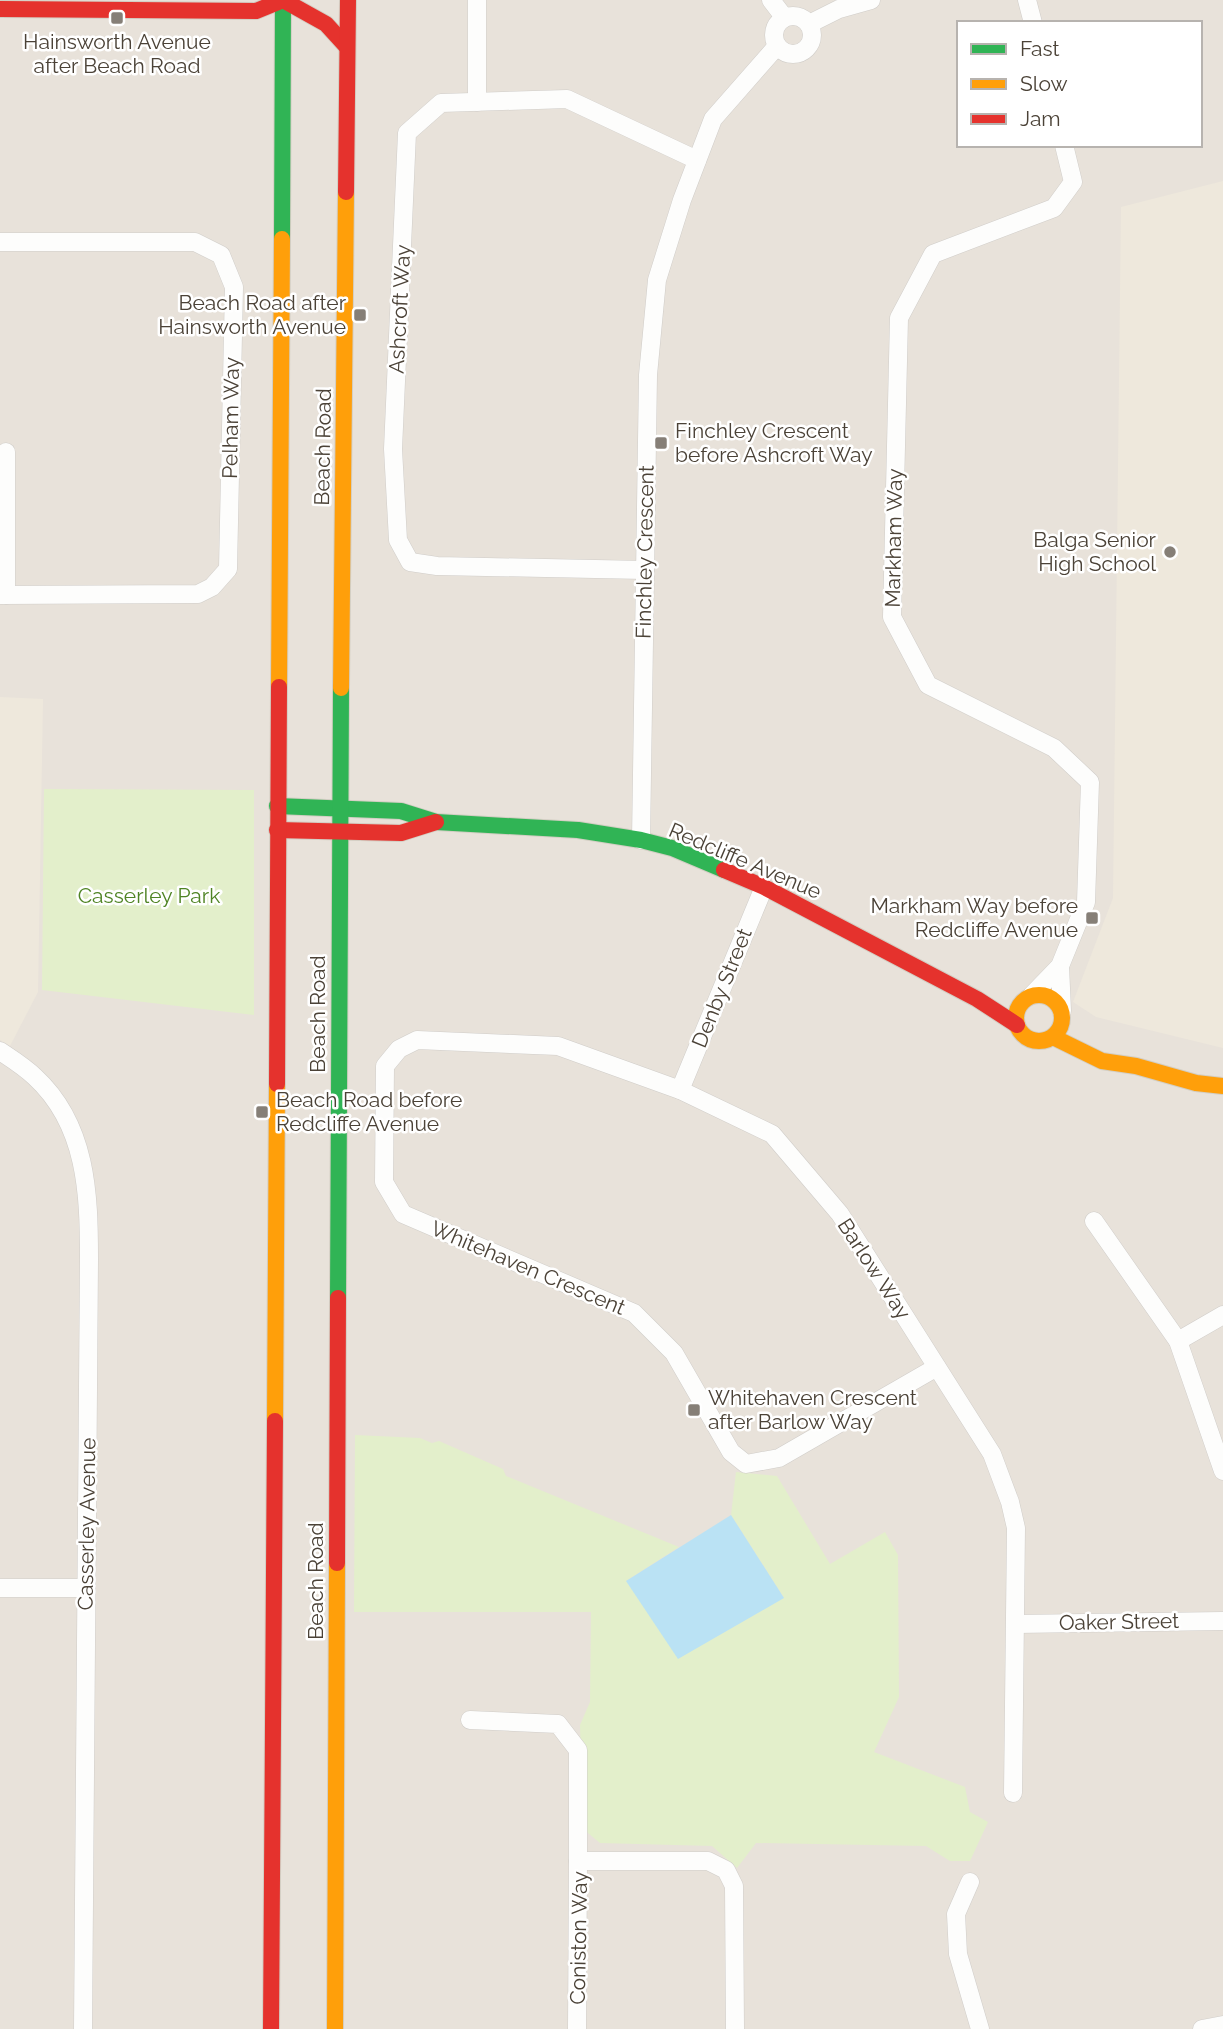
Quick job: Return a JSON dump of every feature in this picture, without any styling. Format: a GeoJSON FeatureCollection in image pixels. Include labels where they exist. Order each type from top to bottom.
{"type":"FeatureCollection","features":[{"type":"Feature","properties":{"kind":"main road"},"geometry":{"type":"LineString","coordinates":[[0,9],[91,5],[256,11],[283,0],[322,20],[337,32],[347,47]]}},
{"type":"Feature","properties":{"kind":"main road","name":"Beach Road"},"geometry":{"type":"LineString","coordinates":[[271,2029],[283,0]]}},
{"type":"Feature","properties":{"kind":"main road","name":"Beach Road"},"geometry":{"type":"LineString","coordinates":[[335,2029],[340,831],[348,0]]}},
{"type":"Feature","properties":{"kind":"main road","name":"Redcliffe Avenue"},"geometry":{"type":"LineString","coordinates":[[277,806],[401,811],[436,822],[578,830],[672,848],[764,887],[977,999],[1017,1025]]}},
{"type":"Feature","properties":{"kind":"main road","name":"Redcliffe Avenue"},"geometry":{"type":"LineString","coordinates":[[277,830],[401,833],[436,822]]}},
{"type":"Feature","properties":{"kind":"main road"},"geometry":{"type":"LineString","coordinates":[[1046,996],[1058,1004],[1066,1018],[1053,1037],[1032,1040],[1020,1032],[1017,1010],[1029,997],[1046,996]]}},
{"type":"Feature","properties":{"kind":"main road","name":"Redcliffe Avenue"},"geometry":{"type":"LineString","coordinates":[[977,999],[1029,997]]}},
{"type":"Feature","properties":{"kind":"main road"},"geometry":{"type":"LineString","coordinates":[[1053,1037],[1102,1061],[1136,1066],[1196,1083],[1223,1086]]}},
{"type":"Feature","properties":{"kind":"main road"},"geometry":{"type":"LineString","coordinates":[[1105,1044],[1136,1066]]}},
{"type":"Feature","properties":{"kind":"street"},"geometry":{"type":"LineString","coordinates":[[477,0],[477,102]]}},
{"type":"Feature","properties":{"kind":"street"},"geometry":{"type":"LineString","coordinates":[[771,0],[784,17],[797,15],[809,24],[812,37],[805,50],[792,54],[777,46]]}},
{"type":"Feature","properties":{"kind":"street"},"geometry":{"type":"LineString","coordinates":[[809,24],[839,9],[871,0]]}},
{"type":"Feature","properties":{"kind":"street"},"geometry":{"type":"LineString","coordinates":[[1027,0],[1032,21]]}},
{"type":"Feature","properties":{"kind":"street","name":"Finchley Crescent"},"geometry":{"type":"LineString","coordinates":[[642,841],[648,375],[657,280],[681,200],[713,119],[777,46],[774,40],[775,27],[784,17]]}},
{"type":"Feature","properties":{"kind":"street","name":"Ashcroft Way"},"geometry":{"type":"LineString","coordinates":[[645,570],[437,566],[410,562],[398,540],[393,449],[407,134],[442,103],[567,99],[697,160]]}},
{"type":"Feature","properties":{"kind":"street","name":"Markham Way"},"geometry":{"type":"LineString","coordinates":[[1029,997],[1060,966],[1086,902],[1090,782],[1054,748],[928,685],[892,617],[899,318],[933,254],[1054,208],[1073,182],[1064,147]]}},
{"type":"Feature","properties":{"kind":"street","name":"Pelham Way"},"geometry":{"type":"LineString","coordinates":[[0,242],[195,242],[221,255],[234,287],[228,569],[212,587],[198,594],[3,595]]}},
{"type":"Feature","properties":{"kind":"street"},"geometry":{"type":"LineString","coordinates":[[3,595],[5,452]]}},
{"type":"Feature","properties":{"kind":"street","name":"Denby Street"},"geometry":{"type":"LineString","coordinates":[[680,1090],[764,887]]}},
{"type":"Feature","properties":{"kind":"street","name":"Markham Way"},"geometry":{"type":"LineString","coordinates":[[1060,966],[1066,1018]]}},
{"type":"Feature","properties":{"kind":"street","name":"Barlow Way"},"geometry":{"type":"LineString","coordinates":[[399,1049],[417,1040],[558,1046],[680,1090],[772,1134],[839,1214],[992,1454],[1010,1502],[1016,1528],[1013,1793]]}},
{"type":"Feature","properties":{"kind":"street","name":"Whitehaven Crescent"},"geometry":{"type":"LineString","coordinates":[[399,1049],[386,1066],[384,1182],[403,1214],[634,1313],[674,1353],[732,1452],[746,1464],[779,1458],[937,1367]]}},
{"type":"Feature","properties":{"kind":"street","name":"Casserley Avenue"},"geometry":{"type":"LineString","coordinates":[[0,1051],[34,1075],[61,1108],[80,1148],[85,1176],[89,1227],[83,2029]]}},
{"type":"Feature","properties":{"kind":"street"},"geometry":{"type":"LineString","coordinates":[[1094,1220],[1178,1341],[1223,1471]]}},
{"type":"Feature","properties":{"kind":"street"},"geometry":{"type":"LineString","coordinates":[[1178,1341],[1223,1314]]}},
{"type":"Feature","properties":{"kind":"street"},"geometry":{"type":"LineString","coordinates":[[0,1588],[86,1588]]}},
{"type":"Feature","properties":{"kind":"street","name":"Oaker Street"},"geometry":{"type":"LineString","coordinates":[[1016,1624],[1223,1620]]}},
{"type":"Feature","properties":{"kind":"street"},"geometry":{"type":"LineString","coordinates":[[470,1720],[558,1724],[578,1750],[578,1861]]}},
{"type":"Feature","properties":{"kind":"street","name":"Coniston Way"},"geometry":{"type":"LineString","coordinates":[[577,2029],[578,1861],[708,1861],[726,1870],[734,1886],[735,2029]]}},
{"type":"Feature","properties":{"kind":"street"},"geometry":{"type":"LineString","coordinates":[[970,1882],[956,1914],[958,1954],[980,2029]]}},
{"type":"Feature","properties":{"kind":"street"},"geometry":{"type":"LineString","coordinates":[[1202,2029],[1223,2025]]}},
{"type":"Feature","properties":{"kind":"shaded area"},"geometry":{"type":"Polygon","coordinates":[[[0,0],[1223,0],[1223,2029],[0,2029],[0,0]]]}},
{"type":"Feature","properties":{"kind":"shaded area","name":"Balga Senior High School"},"geometry":{"type":"Polygon","coordinates":[[[1223,181],[1223,1048],[1096,1017],[1073,1002],[1113,898],[1121,207],[1223,181]]]}},
{"type":"Feature","properties":{"kind":"shaded area"},"geometry":{"type":"Polygon","coordinates":[[[0,697],[43,699],[38,992],[10,1046],[0,1040],[0,697]]]}},
{"type":"Feature","properties":{"kind":"green space","name":"Casserley Park"},"geometry":{"type":"Polygon","coordinates":[[[44,789],[254,790],[254,1015],[42,990],[44,789]]]}},
{"type":"Feature","properties":{"kind":"green space"},"geometry":{"type":"Polygon","coordinates":[[[355,1435],[420,1438],[432,1443],[439,1441],[503,1469],[506,1476],[679,1547],[626,1581],[784,1598],[731,1515],[736,1472],[777,1476],[830,1564],[885,1532],[898,1555],[899,1697],[874,1752],[965,1787],[970,1812],[988,1822],[970,1861],[950,1861],[926,1846],[756,1843],[737,1868],[712,1846],[600,1843],[583,1829],[580,1725],[590,1702],[591,1612],[354,1612],[355,1435]]]}},
{"type":"Feature","properties":{"kind":"water"},"geometry":{"type":"Polygon","coordinates":[[[731,1515],[784,1598],[678,1659],[626,1581],[731,1515]]]}},
{"type":"Feature","properties":{"kind":"traffic: fast"},"geometry":{"type":"LineString","coordinates":[[282,239],[283,0]]}},
{"type":"Feature","properties":{"kind":"traffic: fast"},"geometry":{"type":"LineString","coordinates":[[338,1298],[341,688]]}},
{"type":"Feature","properties":{"kind":"traffic: fast"},"geometry":{"type":"LineString","coordinates":[[277,806],[401,811],[436,822],[578,830],[672,848],[724,870]]}},
{"type":"Feature","properties":{"kind":"traffic: slow"},"geometry":{"type":"LineString","coordinates":[[341,688],[346,192]]}},
{"type":"Feature","properties":{"kind":"traffic: slow"},"geometry":{"type":"LineString","coordinates":[[279,687],[282,239]]}},
{"type":"Feature","properties":{"kind":"traffic: slow"},"geometry":{"type":"LineString","coordinates":[[1039,995],[1055,1002],[1062,1018],[1055,1034],[1039,1041],[1023,1034],[1016,1018],[1023,1002],[1039,995]]}},
{"type":"Feature","properties":{"kind":"traffic: slow"},"geometry":{"type":"LineString","coordinates":[[1053,1037],[1102,1061],[1136,1066],[1196,1083],[1223,1086]]}},
{"type":"Feature","properties":{"kind":"traffic: slow"},"geometry":{"type":"LineString","coordinates":[[275,1421],[277,1084]]}},
{"type":"Feature","properties":{"kind":"traffic: slow"},"geometry":{"type":"LineString","coordinates":[[335,2029],[337,1563]]}},
{"type":"Feature","properties":{"kind":"traffic: jam"},"geometry":{"type":"LineString","coordinates":[[0,9],[256,11],[283,0],[326,24],[347,47]]}},
{"type":"Feature","properties":{"kind":"traffic: jam"},"geometry":{"type":"LineString","coordinates":[[346,192],[348,0]]}},
{"type":"Feature","properties":{"kind":"traffic: jam"},"geometry":{"type":"LineString","coordinates":[[277,1084],[279,687]]}},
{"type":"Feature","properties":{"kind":"traffic: jam"},"geometry":{"type":"LineString","coordinates":[[277,830],[401,833],[436,822]]}},
{"type":"Feature","properties":{"kind":"traffic: jam"},"geometry":{"type":"LineString","coordinates":[[724,870],[764,887],[977,999],[1017,1025]]}},
{"type":"Feature","properties":{"kind":"traffic: jam"},"geometry":{"type":"LineString","coordinates":[[337,1563],[338,1298]]}},
{"type":"Feature","properties":{"kind":"traffic: jam"},"geometry":{"type":"LineString","coordinates":[[271,2029],[275,1421]]}},
{"type":"Feature","properties":{"kind":"place","name":"Hainsworth Avenue after Beach Road"},"geometry":{"type":"Point","coordinates":[117,18]}},
{"type":"Feature","properties":{"kind":"place","name":"Beach Road after Hainsworth Avenue"},"geometry":{"type":"Point","coordinates":[360,315]}},
{"type":"Feature","properties":{"kind":"place","name":"Finchley Crescent before Ashcroft Way"},"geometry":{"type":"Point","coordinates":[661,443]}},
{"type":"Feature","properties":{"kind":"place","name":"Balga Senior High School"},"geometry":{"type":"Point","coordinates":[1170,552]}},
{"type":"Feature","properties":{"kind":"place","name":"Markham Way before Redcliffe Avenue"},"geometry":{"type":"Point","coordinates":[1092,918]}},
{"type":"Feature","properties":{"kind":"place","name":"Beach Road before Redcliffe Avenue"},"geometry":{"type":"Point","coordinates":[262,1112]}},
{"type":"Feature","properties":{"kind":"place","name":"Whitehaven Crescent after Barlow Way"},"geometry":{"type":"Point","coordinates":[694,1410]}}]}
